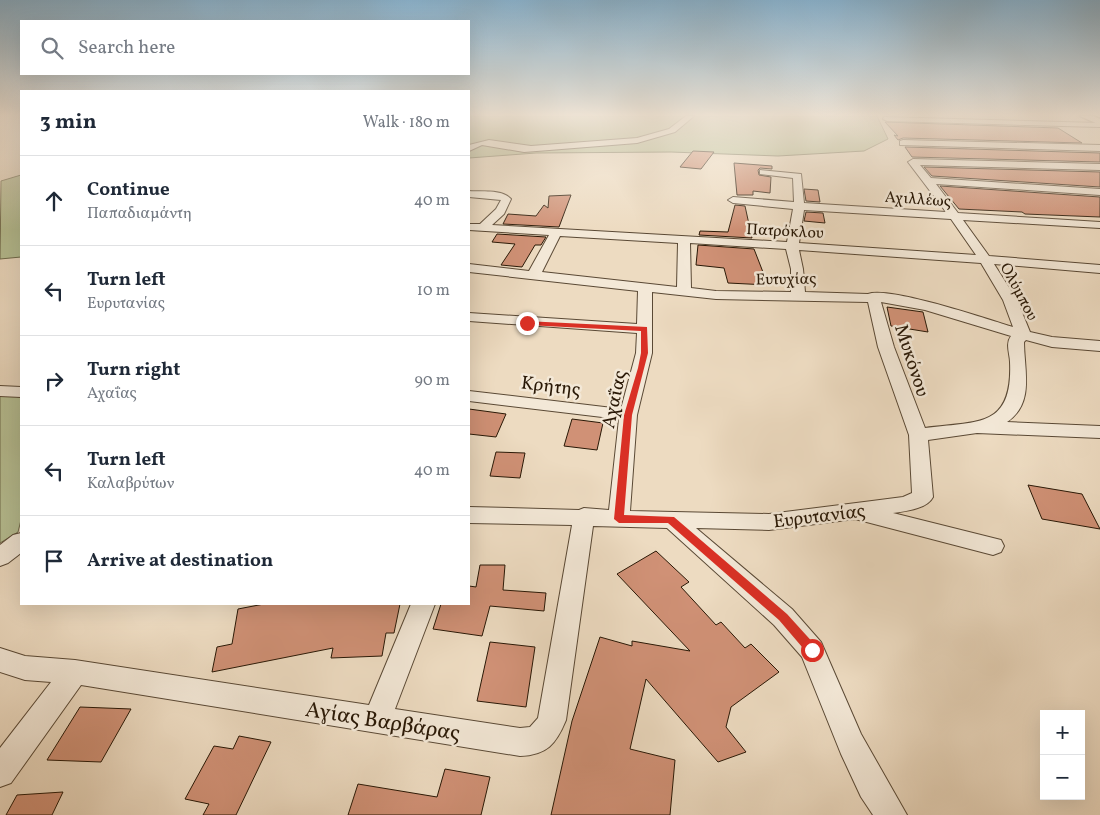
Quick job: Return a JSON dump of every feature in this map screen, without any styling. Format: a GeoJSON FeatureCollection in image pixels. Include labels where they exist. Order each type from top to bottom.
{"type":"FeatureCollection","features":[{"type":"Feature","properties":{"kind":"street","name":"Ολύμπου"},"geometry":{"type":"LineString","coordinates":[[977,427],[996,421],[1008,413],[1016,397],[1018,362],[1015,346],[1016,340],[1023,335],[1022,326],[1012,305],[984,260],[929,181],[913,162],[1100,167]]}},
{"type":"Feature","properties":{"kind":"street"},"geometry":{"type":"LineString","coordinates":[[763,172],[798,176],[799,206],[792,247],[797,269],[798,295]]}},
{"type":"Feature","properties":{"kind":"street"},"geometry":{"type":"LineString","coordinates":[[929,181],[1100,192]]}},
{"type":"Feature","properties":{"kind":"street"},"geometry":{"type":"LineString","coordinates":[[470,194],[502,196],[506,199],[505,206],[482,228]]}},
{"type":"Feature","properties":{"kind":"street","name":"Αχιλλέως"},"geometry":{"type":"LineString","coordinates":[[733,200],[954,217],[1100,225]]}},
{"type":"Feature","properties":{"kind":"street","name":"Πατρόκλου"},"geometry":{"type":"LineString","coordinates":[[470,227],[792,247],[1100,269]]}},
{"type":"Feature","properties":{"kind":"street"},"geometry":{"type":"LineString","coordinates":[[533,276],[556,232]]}},
{"type":"Feature","properties":{"kind":"street"},"geometry":{"type":"LineString","coordinates":[[684,240],[684,291]]}},
{"type":"Feature","properties":{"kind":"street","name":"Ευτυχίας"},"geometry":{"type":"LineString","coordinates":[[470,268],[733,296],[873,296],[906,300],[1052,342],[1100,346]]}},
{"type":"Feature","properties":{"kind":"street","name":"Αχαΐας"},"geometry":{"type":"LineString","coordinates":[[619,519],[628,415],[642,368],[644,353],[645,288]]}},
{"type":"Feature","properties":{"kind":"street","name":"Μυκόνου"},"geometry":{"type":"LineString","coordinates":[[873,296],[886,347],[918,435]]}},
{"type":"Feature","properties":{"kind":"street"},"geometry":{"type":"LineString","coordinates":[[470,317],[644,329]]}},
{"type":"Feature","properties":{"kind":"street"},"geometry":{"type":"LineString","coordinates":[[0,391],[20,392]]}},
{"type":"Feature","properties":{"kind":"street","name":"Κρήτης"},"geometry":{"type":"LineString","coordinates":[[470,396],[628,415]]}},
{"type":"Feature","properties":{"kind":"street"},"geometry":{"type":"LineString","coordinates":[[918,435],[977,427],[1100,432]]}},
{"type":"Feature","properties":{"kind":"street","name":"Ευρυτανίας"},"geometry":{"type":"LineString","coordinates":[[470,515],[584,516],[619,519],[769,522],[904,504],[923,497],[918,435]]}},
{"type":"Feature","properties":{"kind":"street"},"geometry":{"type":"LineString","coordinates":[[853,512],[993,546]]}},
{"type":"Feature","properties":{"kind":"street","name":"Αγίας Βαρβάρας"},"geometry":{"type":"LineString","coordinates":[[0,660],[25,668],[75,672],[520,742],[531,742],[540,738],[548,730],[552,720],[584,516]]}},
{"type":"Feature","properties":{"kind":"street"},"geometry":{"type":"LineString","coordinates":[[671,519],[783,617],[812,650],[851,744],[872,786],[892,815]]}},
{"type":"Feature","properties":{"kind":"street"},"geometry":{"type":"LineString","coordinates":[[0,556],[20,542]]}},
{"type":"Feature","properties":{"kind":"street"},"geometry":{"type":"LineString","coordinates":[[377,719],[423,605]]}},
{"type":"Feature","properties":{"kind":"street"},"geometry":{"type":"LineString","coordinates":[[0,772],[75,672]]}},
{"type":"Feature","properties":{"kind":"green space"},"geometry":{"type":"Polygon","coordinates":[[[470,154],[522,154],[470,158],[470,154]]]}},
{"type":"Feature","properties":{"kind":"green space"},"geometry":{"type":"Polygon","coordinates":[[[725,154],[812,154],[778,156],[725,154]]]}},
{"type":"Feature","properties":{"kind":"green space"},"geometry":{"type":"Polygon","coordinates":[[[20,175],[20,257],[0,259],[1,181],[20,175]]]}},
{"type":"Feature","properties":{"kind":"green space"},"geometry":{"type":"Polygon","coordinates":[[[13,395],[20,398],[20,524],[18,532],[0,543],[0,396],[13,395]]]}},
{"type":"Feature","properties":{"kind":"building"},"geometry":{"type":"Polygon","coordinates":[[[691,154],[712,154],[701,169],[680,167],[691,154]]]}},
{"type":"Feature","properties":{"kind":"building"},"geometry":{"type":"Polygon","coordinates":[[[910,154],[1100,154],[1100,162],[912,157],[910,154]]]}},
{"type":"Feature","properties":{"kind":"building"},"geometry":{"type":"Polygon","coordinates":[[[734,163],[772,166],[772,169],[760,168],[758,170],[759,175],[771,177],[770,193],[753,191],[753,195],[737,195],[734,163]]]}},
{"type":"Feature","properties":{"kind":"building"},"geometry":{"type":"Polygon","coordinates":[[[924,167],[1100,172],[1100,187],[932,176],[924,167]]]}},
{"type":"Feature","properties":{"kind":"building"},"geometry":{"type":"Polygon","coordinates":[[[940,186],[1100,197],[1100,217],[959,209],[940,186]]]}},
{"type":"Feature","properties":{"kind":"building"},"geometry":{"type":"Polygon","coordinates":[[[804,189],[818,190],[820,202],[806,201],[804,189]]]}},
{"type":"Feature","properties":{"kind":"building"},"geometry":{"type":"Polygon","coordinates":[[[571,195],[559,227],[503,224],[508,214],[536,216],[544,205],[548,208],[549,196],[571,195]]]}},
{"type":"Feature","properties":{"kind":"building"},"geometry":{"type":"Polygon","coordinates":[[[735,205],[745,206],[752,238],[699,235],[700,231],[728,232],[735,205]]]}},
{"type":"Feature","properties":{"kind":"building"},"geometry":{"type":"Polygon","coordinates":[[[806,212],[823,213],[825,223],[804,221],[806,212]]]}},
{"type":"Feature","properties":{"kind":"building"},"geometry":{"type":"Polygon","coordinates":[[[497,234],[546,237],[541,245],[535,245],[522,267],[501,265],[515,244],[492,242],[497,234]]]}},
{"type":"Feature","properties":{"kind":"building"},"geometry":{"type":"Polygon","coordinates":[[[698,245],[754,249],[768,285],[728,283],[724,268],[696,265],[698,245]]]}},
{"type":"Feature","properties":{"kind":"building"},"geometry":{"type":"Polygon","coordinates":[[[887,307],[923,312],[928,332],[891,326],[887,307]]]}},
{"type":"Feature","properties":{"kind":"building"},"geometry":{"type":"Polygon","coordinates":[[[470,409],[506,414],[496,437],[470,434],[470,409]]]}},
{"type":"Feature","properties":{"kind":"building"},"geometry":{"type":"Polygon","coordinates":[[[572,419],[603,423],[597,450],[564,446],[572,419]]]}},
{"type":"Feature","properties":{"kind":"building"},"geometry":{"type":"Polygon","coordinates":[[[496,452],[525,453],[520,478],[490,476],[496,452]]]}},
{"type":"Feature","properties":{"kind":"building"},"geometry":{"type":"Polygon","coordinates":[[[1028,485],[1082,494],[1100,529],[1042,519],[1028,485]]]}},
{"type":"Feature","properties":{"kind":"building"},"geometry":{"type":"Polygon","coordinates":[[[656,551],[689,582],[681,587],[716,625],[721,622],[745,648],[751,644],[779,672],[731,707],[726,727],[746,752],[718,762],[646,679],[630,749],[675,760],[670,815],[551,815],[572,721],[600,637],[632,646],[632,641],[690,651],[617,574],[656,551]]]}},
{"type":"Feature","properties":{"kind":"building"},"geometry":{"type":"Polygon","coordinates":[[[480,565],[505,565],[503,590],[546,593],[544,611],[490,606],[482,636],[433,629],[441,605],[470,605],[470,586],[476,587],[480,565]]]}},
{"type":"Feature","properties":{"kind":"building"},"geometry":{"type":"Polygon","coordinates":[[[259,605],[400,605],[394,633],[386,633],[382,656],[331,658],[333,648],[212,672],[217,647],[232,644],[238,609],[259,605]]]}},
{"type":"Feature","properties":{"kind":"building"},"geometry":{"type":"Polygon","coordinates":[[[490,642],[535,647],[526,707],[477,701],[490,642]]]}},
{"type":"Feature","properties":{"kind":"building"},"geometry":{"type":"Polygon","coordinates":[[[80,707],[131,709],[101,762],[47,760],[80,707]]]}},
{"type":"Feature","properties":{"kind":"building"},"geometry":{"type":"Polygon","coordinates":[[[239,736],[271,742],[236,815],[203,815],[209,804],[185,799],[214,746],[233,749],[239,736]]]}},
{"type":"Feature","properties":{"kind":"building"},"geometry":{"type":"Polygon","coordinates":[[[445,769],[490,777],[481,815],[348,815],[358,784],[437,797],[445,769]]]}},
{"type":"Feature","properties":{"kind":"building"},"geometry":{"type":"Polygon","coordinates":[[[63,792],[52,815],[6,815],[17,795],[63,792]]]}},
{"type":"Feature","properties":{"kind":"route"},"geometry":{"type":"LineString","coordinates":[[527,323],[644,329],[642,368],[628,415],[619,519],[671,519],[783,617],[812,650]]}}]}
